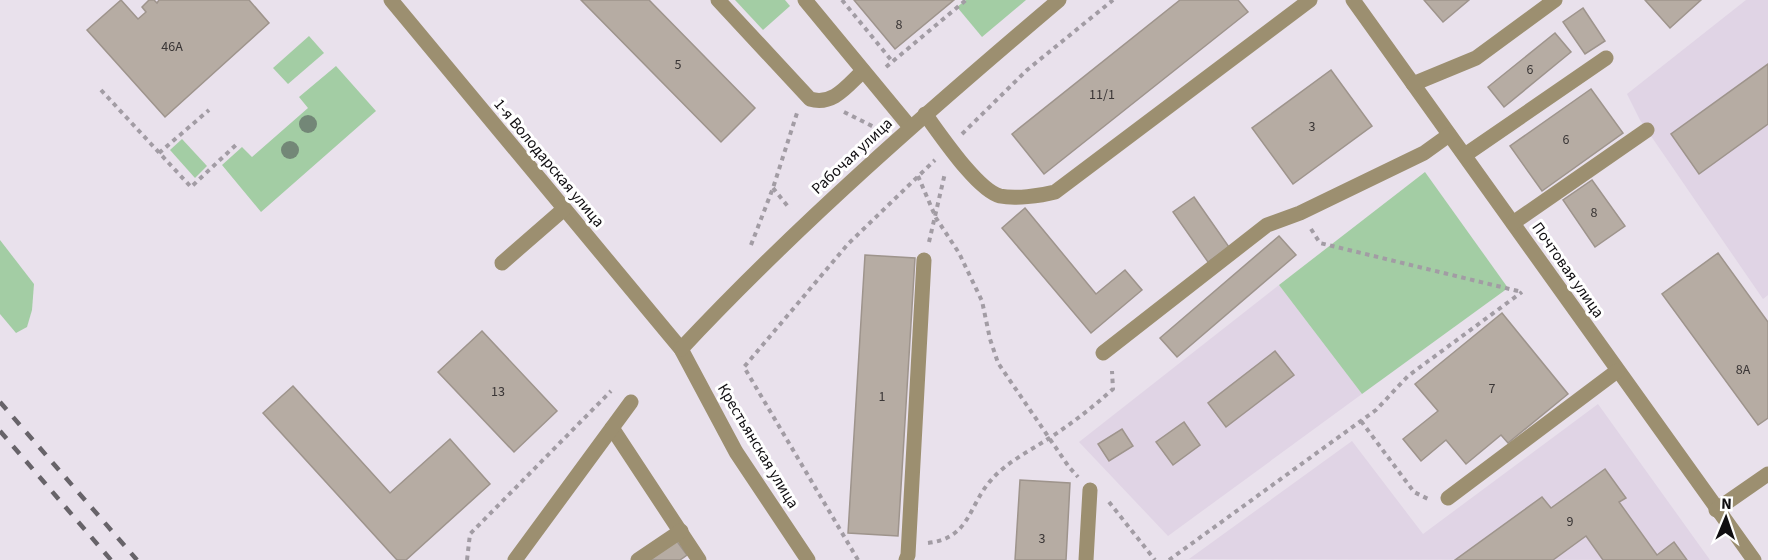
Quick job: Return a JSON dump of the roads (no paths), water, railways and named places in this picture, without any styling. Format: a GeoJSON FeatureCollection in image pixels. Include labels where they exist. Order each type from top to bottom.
{"type":"FeatureCollection","features":[{"type":"Feature","properties":{"kind":"street","name":"1-я Володарская улица"},"geometry":{"type":"LineString","coordinates":[[391,0],[681,349]]}},
{"type":"Feature","properties":{"kind":"street"},"geometry":{"type":"LineString","coordinates":[[718,0],[810,99],[825,102],[867,76]]}},
{"type":"Feature","properties":{"kind":"street"},"geometry":{"type":"LineString","coordinates":[[805,0],[910,127]]}},
{"type":"Feature","properties":{"kind":"street","name":"Рабочая улица"},"geometry":{"type":"LineString","coordinates":[[681,349],[740,285],[910,127],[1059,0]]}},
{"type":"Feature","properties":{"kind":"street"},"geometry":{"type":"LineString","coordinates":[[925,114],[975,179],[998,195],[1038,196],[1055,192],[1310,0]]}},
{"type":"Feature","properties":{"kind":"street","name":"Почтовая улица"},"geometry":{"type":"LineString","coordinates":[[1353,0],[1754,560]]}},
{"type":"Feature","properties":{"kind":"street"},"geometry":{"type":"LineString","coordinates":[[1413,84],[1476,57],[1555,0]]}},
{"type":"Feature","properties":{"kind":"street"},"geometry":{"type":"LineString","coordinates":[[1465,155],[1605,58]]}},
{"type":"Feature","properties":{"kind":"street"},"geometry":{"type":"LineString","coordinates":[[1513,223],[1647,130]]}},
{"type":"Feature","properties":{"kind":"street"},"geometry":{"type":"LineString","coordinates":[[1103,353],[1267,225],[1300,213],[1424,153],[1449,135]]}},
{"type":"Feature","properties":{"kind":"street"},"geometry":{"type":"LineString","coordinates":[[502,263],[564,209]]}},
{"type":"Feature","properties":{"kind":"street"},"geometry":{"type":"LineString","coordinates":[[907,553],[924,260]]}},
{"type":"Feature","properties":{"kind":"street","name":"Крестьянская улица"},"geometry":{"type":"LineString","coordinates":[[681,349],[736,452],[808,560]]}},
{"type":"Feature","properties":{"kind":"street"},"geometry":{"type":"LineString","coordinates":[[1448,498],[1617,370]]}},
{"type":"Feature","properties":{"kind":"street"},"geometry":{"type":"LineString","coordinates":[[515,560],[631,402]]}},
{"type":"Feature","properties":{"kind":"street"},"geometry":{"type":"LineString","coordinates":[[612,428],[681,531],[696,559]]}},
{"type":"Feature","properties":{"kind":"street"},"geometry":{"type":"LineString","coordinates":[[1716,510],[1768,474]]}},
{"type":"Feature","properties":{"kind":"street"},"geometry":{"type":"LineString","coordinates":[[1086,560],[1090,490]]}},
{"type":"Feature","properties":{"kind":"street"},"geometry":{"type":"LineString","coordinates":[[638,560],[681,531]]}},
{"type":"Feature","properties":{"kind":"railway"},"geometry":{"type":"LineString","coordinates":[[0,402],[137,560]]}},
{"type":"Feature","properties":{"kind":"railway"},"geometry":{"type":"LineString","coordinates":[[0,431],[111,560]]}}]}
